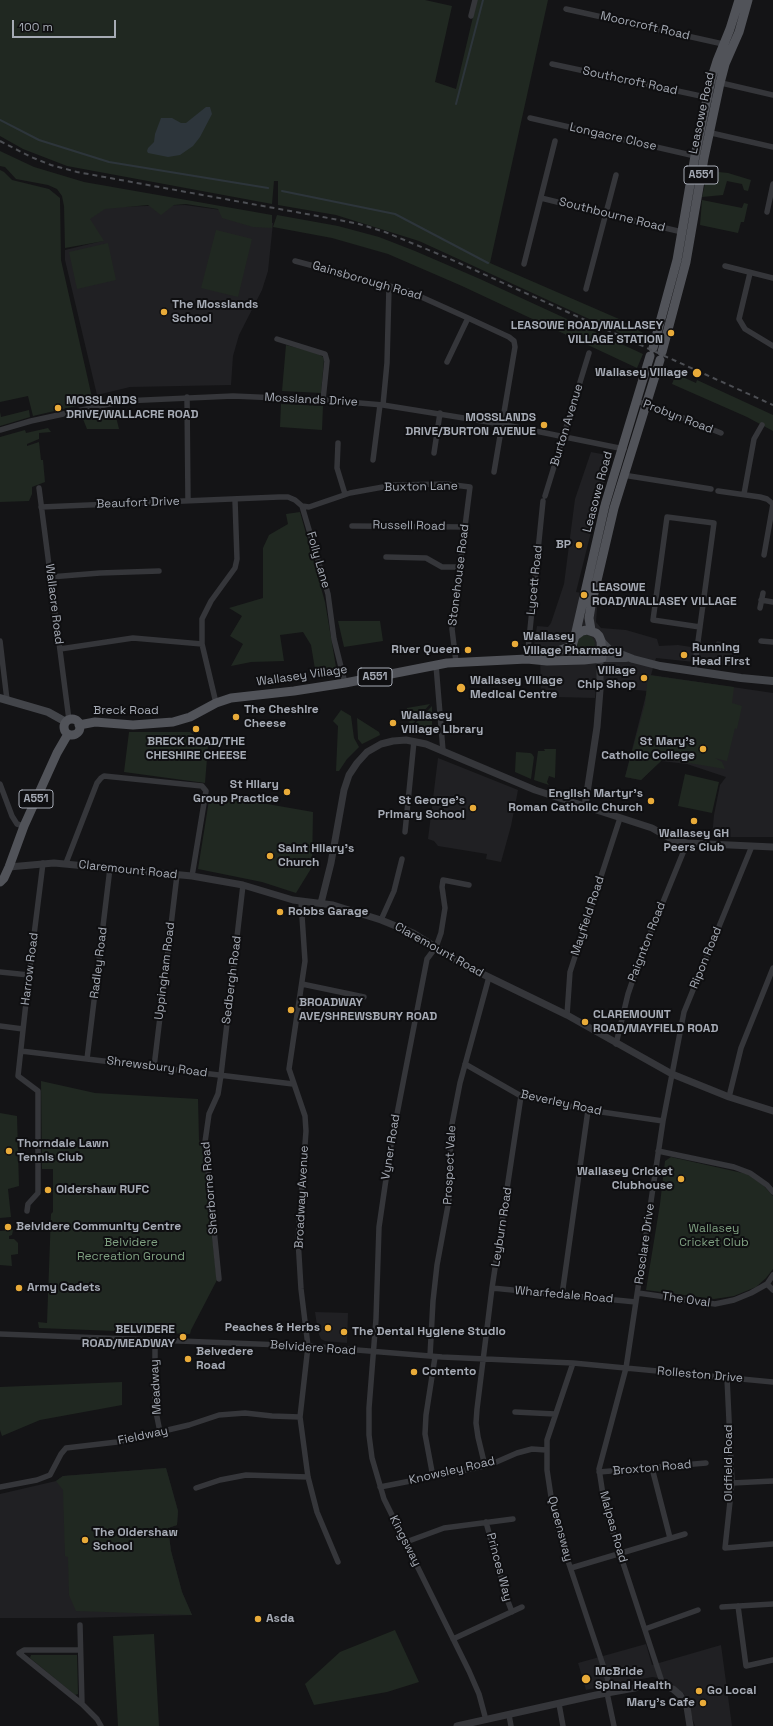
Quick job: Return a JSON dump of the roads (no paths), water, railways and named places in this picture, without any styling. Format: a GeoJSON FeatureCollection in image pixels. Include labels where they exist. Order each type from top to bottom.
{"type":"FeatureCollection","features":[{"type":"Feature","properties":{"kind":"main road","name":"Leasowe Road"},"geometry":{"type":"LineString","coordinates":[[575,636],[602,518],[620,474],[631,452],[661,356],[686,262],[705,131],[723,44],[730,29],[739,0]]}},
{"type":"Feature","properties":{"kind":"main road","name":"Leasowe Road"},"geometry":{"type":"LineString","coordinates":[[716,82],[739,32],[748,0]]}},
{"type":"Feature","properties":{"kind":"main road","name":"Leasowe Road"},"geometry":{"type":"LineString","coordinates":[[591,630],[589,618],[614,508],[620,474],[622,449],[670,290],[695,156],[705,131]]}},
{"type":"Feature","properties":{"kind":"main road"},"geometry":{"type":"LineString","coordinates":[[633,659],[601,658],[584,660],[576,655],[572,646],[575,636],[582,631],[591,630],[596,633],[601,641],[610,650],[633,659],[660,666],[741,678],[773,681]]}},
{"type":"Feature","properties":{"kind":"main road"},"geometry":{"type":"LineString","coordinates":[[601,641],[601,658]]}},
{"type":"Feature","properties":{"kind":"main road","name":"Wallasey Village"},"geometry":{"type":"LineString","coordinates":[[531,659],[572,646]]}},
{"type":"Feature","properties":{"kind":"main road","name":"Wallasey Village"},"geometry":{"type":"LineString","coordinates":[[216,703],[231,698],[294,691],[346,683],[456,662],[531,659],[552,661],[584,660]]}},
{"type":"Feature","properties":{"kind":"main road"},"geometry":{"type":"LineString","coordinates":[[4,699],[48,712],[67,721],[74,720],[79,725]]}},
{"type":"Feature","properties":{"kind":"main road","name":"Breck Road"},"geometry":{"type":"LineString","coordinates":[[79,725],[95,722],[133,725],[173,722],[190,717],[216,703]]}},
{"type":"Feature","properties":{"kind":"main road"},"geometry":{"type":"LineString","coordinates":[[67,721],[64,727],[68,734]]}},
{"type":"Feature","properties":{"kind":"main road","name":"A551"},"geometry":{"type":"LineString","coordinates":[[0,882],[4,878],[9,867],[24,826],[57,753],[68,734],[76,734],[79,730],[79,725]]}},
{"type":"Feature","properties":{"kind":"street"},"geometry":{"type":"LineString","coordinates":[[471,16],[475,0]]}},
{"type":"Feature","properties":{"kind":"street","name":"Moorcroft Road"},"geometry":{"type":"LineString","coordinates":[[566,9],[723,44]]}},
{"type":"Feature","properties":{"kind":"street","name":"Southcroft Road"},"geometry":{"type":"LineString","coordinates":[[552,64],[712,99]]}},
{"type":"Feature","properties":{"kind":"street"},"geometry":{"type":"LineString","coordinates":[[716,82],[773,95]]}},
{"type":"Feature","properties":{"kind":"street","name":"Longacre Close"},"geometry":{"type":"LineString","coordinates":[[530,118],[695,156]]}},
{"type":"Feature","properties":{"kind":"street"},"geometry":{"type":"LineString","coordinates":[[705,131],[773,147]]}},
{"type":"Feature","properties":{"kind":"street"},"geometry":{"type":"LineString","coordinates":[[524,264],[555,141]]}},
{"type":"Feature","properties":{"kind":"street"},"geometry":{"type":"LineString","coordinates":[[586,289],[616,175]]}},
{"type":"Feature","properties":{"kind":"street"},"geometry":{"type":"LineString","coordinates":[[767,212],[772,197],[773,184]]}},
{"type":"Feature","properties":{"kind":"street","name":"Southbourne Road"},"geometry":{"type":"LineString","coordinates":[[541,198],[682,232]]}},
{"type":"Feature","properties":{"kind":"street","name":"Gainsborough Road"},"geometry":{"type":"LineString","coordinates":[[295,261],[408,291],[427,298],[509,337],[514,341],[515,348],[501,424]]}},
{"type":"Feature","properties":{"kind":"street"},"geometry":{"type":"LineString","coordinates":[[725,266],[773,278]]}},
{"type":"Feature","properties":{"kind":"street"},"geometry":{"type":"LineString","coordinates":[[750,273],[739,319],[745,330],[773,346]]}},
{"type":"Feature","properties":{"kind":"street"},"geometry":{"type":"LineString","coordinates":[[373,460],[387,363],[389,287]]}},
{"type":"Feature","properties":{"kind":"street"},"geometry":{"type":"LineString","coordinates":[[447,362],[468,318]]}},
{"type":"Feature","properties":{"kind":"street"},"geometry":{"type":"LineString","coordinates":[[277,339],[319,351],[327,356],[323,400]]}},
{"type":"Feature","properties":{"kind":"street","name":"Burton Avenue"},"geometry":{"type":"LineString","coordinates":[[544,499],[588,353]]}},
{"type":"Feature","properties":{"kind":"street","name":"Mosslands Drive"},"geometry":{"type":"LineString","coordinates":[[0,430],[31,421],[123,401],[233,396],[323,400],[382,405],[440,413],[564,436],[631,452]]}},
{"type":"Feature","properties":{"kind":"street"},"geometry":{"type":"LineString","coordinates":[[187,397],[188,501]]}},
{"type":"Feature","properties":{"kind":"street","name":"Probyn Road"},"geometry":{"type":"LineString","coordinates":[[636,402],[646,404],[721,433]]}},
{"type":"Feature","properties":{"kind":"street"},"geometry":{"type":"LineString","coordinates":[[434,453],[440,413]]}},
{"type":"Feature","properties":{"kind":"street"},"geometry":{"type":"LineString","coordinates":[[494,472],[501,424]]}},
{"type":"Feature","properties":{"kind":"street"},"geometry":{"type":"LineString","coordinates":[[744,494],[754,439],[762,425]]}},
{"type":"Feature","properties":{"kind":"street"},"geometry":{"type":"LineString","coordinates":[[338,443],[337,468],[345,494]]}},
{"type":"Feature","properties":{"kind":"street"},"geometry":{"type":"LineString","coordinates":[[620,474],[711,489]]}},
{"type":"Feature","properties":{"kind":"street","name":"Buxton Lane"},"geometry":{"type":"LineString","coordinates":[[302,506],[309,507],[345,494],[394,485],[446,484],[470,487]]}},
{"type":"Feature","properties":{"kind":"street","name":"Stonehouse Road"},"geometry":{"type":"LineString","coordinates":[[456,662],[452,629],[470,487]]}},
{"type":"Feature","properties":{"kind":"street","name":"Wallacre Road"},"geometry":{"type":"LineString","coordinates":[[39,488],[60,649],[67,721]]}},
{"type":"Feature","properties":{"kind":"street"},"geometry":{"type":"LineString","coordinates":[[718,491],[760,496],[773,504],[764,555]]}},
{"type":"Feature","properties":{"kind":"street"},"geometry":{"type":"LineString","coordinates":[[216,703],[202,644],[202,619],[206,609],[235,568],[238,559],[235,500],[288,497],[302,506]]}},
{"type":"Feature","properties":{"kind":"street","name":"Lycett Road"},"geometry":{"type":"LineString","coordinates":[[531,659],[544,499]]}},
{"type":"Feature","properties":{"kind":"street","name":"Beaufort Drive"},"geometry":{"type":"LineString","coordinates":[[41,507],[235,500]]}},
{"type":"Feature","properties":{"kind":"street","name":"Folly Lane"},"geometry":{"type":"LineString","coordinates":[[302,506],[328,594],[334,639],[346,683]]}},
{"type":"Feature","properties":{"kind":"street"},"geometry":{"type":"LineString","coordinates":[[694,671],[700,627],[714,523],[666,517],[653,620],[700,627]]}},
{"type":"Feature","properties":{"kind":"street","name":"Russell Road"},"geometry":{"type":"LineString","coordinates":[[352,526],[466,527]]}},
{"type":"Feature","properties":{"kind":"street"},"geometry":{"type":"LineString","coordinates":[[386,557],[426,558],[442,567],[459,567]]}},
{"type":"Feature","properties":{"kind":"street"},"geometry":{"type":"LineString","coordinates":[[50,577],[100,573],[159,571]]}},
{"type":"Feature","properties":{"kind":"street"},"geometry":{"type":"LineString","coordinates":[[760,608],[763,593]]}},
{"type":"Feature","properties":{"kind":"street"},"geometry":{"type":"LineString","coordinates":[[761,600],[773,602]]}},
{"type":"Feature","properties":{"kind":"street"},"geometry":{"type":"LineString","coordinates":[[60,649],[133,638],[202,644]]}},
{"type":"Feature","properties":{"kind":"street"},"geometry":{"type":"LineString","coordinates":[[0,641],[4,699]]}},
{"type":"Feature","properties":{"kind":"street"},"geometry":{"type":"LineString","coordinates":[[761,641],[773,642]]}},
{"type":"Feature","properties":{"kind":"street"},"geometry":{"type":"LineString","coordinates":[[585,806],[597,727],[601,658]]}},
{"type":"Feature","properties":{"kind":"street"},"geometry":{"type":"LineString","coordinates":[[436,665],[443,751]]}},
{"type":"Feature","properties":{"kind":"street"},"geometry":{"type":"LineString","coordinates":[[321,903],[331,863],[344,790],[349,775],[367,752],[381,744],[400,740],[426,744],[528,787],[652,828],[670,838],[687,843],[773,847]]}},
{"type":"Feature","properties":{"kind":"street"},"geometry":{"type":"LineString","coordinates":[[405,832],[414,741]]}},
{"type":"Feature","properties":{"kind":"street"},"geometry":{"type":"LineString","coordinates":[[66,863],[97,783],[104,776],[202,786],[206,790],[192,876]]}},
{"type":"Feature","properties":{"kind":"street"},"geometry":{"type":"LineString","coordinates":[[0,784],[16,824],[24,826]]}},
{"type":"Feature","properties":{"kind":"street","name":"Mayfield Road"},"geometry":{"type":"LineString","coordinates":[[567,1015],[570,972],[620,818]]}},
{"type":"Feature","properties":{"kind":"street","name":"Paignton Road"},"geometry":{"type":"LineString","coordinates":[[616,1044],[628,994],[638,964],[687,843]]}},
{"type":"Feature","properties":{"kind":"street","name":"Ripon Road"},"geometry":{"type":"LineString","coordinates":[[672,1074],[684,1012],[752,846]]}},
{"type":"Feature","properties":{"kind":"street"},"geometry":{"type":"LineString","coordinates":[[381,920],[394,891],[402,859]]}},
{"type":"Feature","properties":{"kind":"street","name":"Claremount Road"},"geometry":{"type":"LineString","coordinates":[[9,867],[43,863],[66,863],[192,876],[243,885],[301,901],[333,905],[381,920],[413,933],[464,965],[567,1015],[616,1044],[672,1074],[773,1111]]}},
{"type":"Feature","properties":{"kind":"street","name":"Harrow Road"},"geometry":{"type":"LineString","coordinates":[[28,1211],[28,1204],[38,1193],[38,1091],[18,1076],[43,863]]}},
{"type":"Feature","properties":{"kind":"street","name":"Radley Road"},"geometry":{"type":"LineString","coordinates":[[88,1059],[110,868]]}},
{"type":"Feature","properties":{"kind":"street","name":"Uppingham Road"},"geometry":{"type":"LineString","coordinates":[[154,1067],[177,875]]}},
{"type":"Feature","properties":{"kind":"street","name":"Vyner Road"},"geometry":{"type":"LineString","coordinates":[[374,1351],[379,1227],[391,1145],[427,959],[436,947],[441,933],[445,908],[442,887],[443,880],[469,885]]}},
{"type":"Feature","properties":{"kind":"street","name":"Sedbergh Road"},"geometry":{"type":"LineString","coordinates":[[221,1075],[243,885]]}},
{"type":"Feature","properties":{"kind":"street","name":"Broadway Avenue"},"geometry":{"type":"LineString","coordinates":[[301,901],[305,961],[289,1069],[301,1104],[306,1131],[298,1239],[301,1289],[308,1346],[300,1417],[308,1477],[318,1512],[338,1562]]}},
{"type":"Feature","properties":{"kind":"street"},"geometry":{"type":"LineString","coordinates":[[729,1096],[741,1048],[773,968]]}},
{"type":"Feature","properties":{"kind":"street"},"geometry":{"type":"LineString","coordinates":[[0,972],[29,976]]}},
{"type":"Feature","properties":{"kind":"street","name":"Prospect Vale"},"geometry":{"type":"LineString","coordinates":[[433,1478],[425,1434],[426,1415],[432,1356],[436,1279],[449,1200],[451,1178],[450,1156],[452,1124],[460,1082],[489,977]]}},
{"type":"Feature","properties":{"kind":"street"},"geometry":{"type":"LineString","coordinates":[[302,984],[364,997]]}},
{"type":"Feature","properties":{"kind":"street"},"geometry":{"type":"LineString","coordinates":[[0,1026],[23,1029]]}},
{"type":"Feature","properties":{"kind":"street","name":"Shrewsbury Road"},"geometry":{"type":"LineString","coordinates":[[21,1051],[293,1084]]}},
{"type":"Feature","properties":{"kind":"street","name":"Beverley Road"},"geometry":{"type":"LineString","coordinates":[[465,1064],[522,1096],[588,1110],[663,1121]]}},
{"type":"Feature","properties":{"kind":"street","name":"Rosclare Drive"},"geometry":{"type":"LineString","coordinates":[[626,1368],[658,1151],[672,1074]]}},
{"type":"Feature","properties":{"kind":"street","name":"Sherborne Road"},"geometry":{"type":"LineString","coordinates":[[219,1279],[205,1142],[209,1114],[218,1094],[221,1075]]}},
{"type":"Feature","properties":{"kind":"street","name":"Leyburn Road"},"geometry":{"type":"LineString","coordinates":[[485,1466],[476,1423],[492,1288],[522,1096]]}},
{"type":"Feature","properties":{"kind":"street"},"geometry":{"type":"LineString","coordinates":[[562,1295],[588,1110]]}},
{"type":"Feature","properties":{"kind":"street"},"geometry":{"type":"LineString","coordinates":[[658,1151],[734,1167],[750,1173],[767,1184],[773,1192]]}},
{"type":"Feature","properties":{"kind":"street","name":"The Oval"},"geometry":{"type":"LineString","coordinates":[[638,1293],[715,1304],[734,1300],[752,1293],[767,1284],[773,1275]]}},
{"type":"Feature","properties":{"kind":"street"},"geometry":{"type":"LineString","coordinates":[[767,1284],[773,1290]]}},
{"type":"Feature","properties":{"kind":"street","name":"Wharfedale Road"},"geometry":{"type":"LineString","coordinates":[[492,1288],[636,1302]]}},
{"type":"Feature","properties":{"kind":"street","name":"Belvidere Road"},"geometry":{"type":"LineString","coordinates":[[0,1334],[308,1346],[432,1356],[573,1363],[626,1368]]}},
{"type":"Feature","properties":{"kind":"street","name":"Meadway"},"geometry":{"type":"LineString","coordinates":[[155,1340],[155,1407],[160,1432]]}},
{"type":"Feature","properties":{"kind":"street","name":"Kingsway"},"geometry":{"type":"LineString","coordinates":[[374,1351],[369,1408],[369,1435],[372,1458],[380,1487],[392,1517],[406,1542],[479,1694],[486,1720]]}},
{"type":"Feature","properties":{"kind":"street","name":"Queensway"},"geometry":{"type":"LineString","coordinates":[[573,1363],[547,1440],[547,1470],[553,1510],[609,1692],[614,1726]]}},
{"type":"Feature","properties":{"kind":"street","name":"Rolleston Drive"},"geometry":{"type":"LineString","coordinates":[[626,1368],[773,1382]]}},
{"type":"Feature","properties":{"kind":"street","name":"Malpas Road"},"geometry":{"type":"LineString","coordinates":[[626,1368],[600,1462],[599,1472],[606,1508],[664,1685]]}},
{"type":"Feature","properties":{"kind":"street","name":"Oldfield Road"},"geometry":{"type":"LineString","coordinates":[[727,1378],[732,1483],[725,1548],[773,1544]]}},
{"type":"Feature","properties":{"kind":"street"},"geometry":{"type":"LineString","coordinates":[[515,1412],[555,1414]]}},
{"type":"Feature","properties":{"kind":"street","name":"Fieldway"},"geometry":{"type":"LineString","coordinates":[[0,1487],[37,1480],[50,1475],[60,1454],[66,1448],[118,1442],[219,1415],[245,1413],[300,1417]]}},
{"type":"Feature","properties":{"kind":"street","name":"Knowsley Road"},"geometry":{"type":"LineString","coordinates":[[380,1487],[433,1478],[485,1466],[517,1453],[532,1450],[546,1450]]}},
{"type":"Feature","properties":{"kind":"street","name":"Broxton Road"},"geometry":{"type":"LineString","coordinates":[[599,1472],[706,1463]]}},
{"type":"Feature","properties":{"kind":"street"},"geometry":{"type":"LineString","coordinates":[[652,1468],[670,1538]]}},
{"type":"Feature","properties":{"kind":"street"},"geometry":{"type":"LineString","coordinates":[[196,1488],[220,1480],[246,1475],[308,1477]]}},
{"type":"Feature","properties":{"kind":"street"},"geometry":{"type":"LineString","coordinates":[[732,1483],[773,1481]]}},
{"type":"Feature","properties":{"kind":"street","name":"Princes Way"},"geometry":{"type":"LineString","coordinates":[[406,1542],[444,1528],[513,1519]]}},
{"type":"Feature","properties":{"kind":"street","name":"Princes Way"},"geometry":{"type":"LineString","coordinates":[[486,1522],[512,1612]]}},
{"type":"Feature","properties":{"kind":"street"},"geometry":{"type":"LineString","coordinates":[[570,1568],[685,1534]]}},
{"type":"Feature","properties":{"kind":"street"},"geometry":{"type":"LineString","coordinates":[[722,1607],[773,1604]]}},
{"type":"Feature","properties":{"kind":"street"},"geometry":{"type":"LineString","coordinates":[[738,1606],[746,1666],[773,1660]]}},
{"type":"Feature","properties":{"kind":"street","name":"Princes Way"},"geometry":{"type":"LineString","coordinates":[[453,1639],[522,1607]]}},
{"type":"Feature","properties":{"kind":"street"},"geometry":{"type":"LineString","coordinates":[[645,1629],[698,1610]]}},
{"type":"Feature","properties":{"kind":"street"},"geometry":{"type":"LineString","coordinates":[[80,1625],[82,1704]]}},
{"type":"Feature","properties":{"kind":"street"},"geometry":{"type":"LineString","coordinates":[[80,1650],[24,1650],[19,1653],[82,1704],[97,1719],[101,1726]]}},
{"type":"Feature","properties":{"kind":"street"},"geometry":{"type":"LineString","coordinates":[[460,1726],[609,1692],[651,1685],[664,1685],[673,1689],[680,1695],[687,1707],[690,1726]]}},
{"type":"Feature","properties":{"kind":"street"},"geometry":{"type":"LineString","coordinates":[[559,1704],[563,1726]]}},
{"type":"Feature","properties":{"kind":"street"},"geometry":{"type":"LineString","coordinates":[[509,1715],[512,1726]]}},
{"type":"Feature","properties":{"kind":"waterway"},"geometry":{"type":"LineString","coordinates":[[456,104],[483,0]]}},
{"type":"Feature","properties":{"kind":"waterway"},"geometry":{"type":"LineString","coordinates":[[0,120],[39,140],[109,162],[268,188]]}},
{"type":"Feature","properties":{"kind":"waterway"},"geometry":{"type":"LineString","coordinates":[[282,191],[395,214],[488,263]]}},
{"type":"Feature","properties":{"kind":"railway"},"geometry":{"type":"LineString","coordinates":[[0,141],[31,157],[51,165],[77,172],[359,224],[385,232],[448,258],[773,405]]}},
{"type":"Feature","properties":{"kind":"place","name":"The Mosslands School"},"geometry":{"type":"Point","coordinates":[164,312]}},
{"type":"Feature","properties":{"kind":"place","name":"LEASOWE ROAD/WALLASEY VILLAGE STATION"},"geometry":{"type":"Point","coordinates":[671,333]}},
{"type":"Feature","properties":{"kind":"place","name":"Wallasey Village"},"geometry":{"type":"Point","coordinates":[697,373]}},
{"type":"Feature","properties":{"kind":"place","name":"MOSSLANDS DRIVE/WALLACRE ROAD"},"geometry":{"type":"Point","coordinates":[58,408]}},
{"type":"Feature","properties":{"kind":"place","name":"MOSSLANDS DRIVE/BURTON AVENUE"},"geometry":{"type":"Point","coordinates":[544,425]}},
{"type":"Feature","properties":{"kind":"place","name":"BP"},"geometry":{"type":"Point","coordinates":[579,545]}},
{"type":"Feature","properties":{"kind":"place","name":"LEASOWE ROAD/WALLASEY VILLAGE"},"geometry":{"type":"Point","coordinates":[584,595]}},
{"type":"Feature","properties":{"kind":"place","name":"Wallasey Village Pharmacy"},"geometry":{"type":"Point","coordinates":[515,644]}},
{"type":"Feature","properties":{"kind":"place","name":"River Queen"},"geometry":{"type":"Point","coordinates":[468,650]}},
{"type":"Feature","properties":{"kind":"place","name":"Running Head First"},"geometry":{"type":"Point","coordinates":[684,655]}},
{"type":"Feature","properties":{"kind":"place","name":"Village Chip Shop"},"geometry":{"type":"Point","coordinates":[644,678]}},
{"type":"Feature","properties":{"kind":"place","name":"Wallasey Village Medical Centre"},"geometry":{"type":"Point","coordinates":[461,688]}},
{"type":"Feature","properties":{"kind":"place","name":"The Cheshire Cheese"},"geometry":{"type":"Point","coordinates":[236,717]}},
{"type":"Feature","properties":{"kind":"place","name":"Wallasey Village Library"},"geometry":{"type":"Point","coordinates":[393,723]}},
{"type":"Feature","properties":{"kind":"place","name":"BRECK ROAD/THE CHESHIRE CHEESE"},"geometry":{"type":"Point","coordinates":[196,729]}},
{"type":"Feature","properties":{"kind":"place","name":"St Mary's Catholic College"},"geometry":{"type":"Point","coordinates":[703,749]}},
{"type":"Feature","properties":{"kind":"place","name":"St Hilary Group Practice"},"geometry":{"type":"Point","coordinates":[287,792]}},
{"type":"Feature","properties":{"kind":"place","name":"English Martyr's Roman Catholic Church"},"geometry":{"type":"Point","coordinates":[651,801]}},
{"type":"Feature","properties":{"kind":"place","name":"St George's Primary School"},"geometry":{"type":"Point","coordinates":[473,808]}},
{"type":"Feature","properties":{"kind":"place","name":"Wallasey GH Peers Club"},"geometry":{"type":"Point","coordinates":[694,821]}},
{"type":"Feature","properties":{"kind":"place","name":"Saint Hilary's Church"},"geometry":{"type":"Point","coordinates":[270,856]}},
{"type":"Feature","properties":{"kind":"place","name":"Robbs Garage"},"geometry":{"type":"Point","coordinates":[280,912]}},
{"type":"Feature","properties":{"kind":"place","name":"BROADWAY AVE/SHREWSBURY ROAD"},"geometry":{"type":"Point","coordinates":[291,1010]}},
{"type":"Feature","properties":{"kind":"place","name":"CLAREMOUNT ROAD/MAYFIELD ROAD"},"geometry":{"type":"Point","coordinates":[585,1022]}},
{"type":"Feature","properties":{"kind":"place","name":"Thorndale Lawn Tennis Club"},"geometry":{"type":"Point","coordinates":[9,1151]}},
{"type":"Feature","properties":{"kind":"place","name":"Wallasey Cricket Clubhouse"},"geometry":{"type":"Point","coordinates":[681,1179]}},
{"type":"Feature","properties":{"kind":"place","name":"Oldershaw RUFC"},"geometry":{"type":"Point","coordinates":[48,1190]}},
{"type":"Feature","properties":{"kind":"place","name":"Belvidere Community Centre"},"geometry":{"type":"Point","coordinates":[8,1227]}},
{"type":"Feature","properties":{"kind":"place","name":"Army Cadets"},"geometry":{"type":"Point","coordinates":[19,1288]}},
{"type":"Feature","properties":{"kind":"place","name":"Peaches & Herbs"},"geometry":{"type":"Point","coordinates":[328,1328]}},
{"type":"Feature","properties":{"kind":"place","name":"The Dental Hygiene Studio"},"geometry":{"type":"Point","coordinates":[344,1332]}},
{"type":"Feature","properties":{"kind":"place","name":"BELVIDERE ROAD/MEADWAY"},"geometry":{"type":"Point","coordinates":[183,1337]}},
{"type":"Feature","properties":{"kind":"place","name":"Belvedere Road"},"geometry":{"type":"Point","coordinates":[188,1359]}},
{"type":"Feature","properties":{"kind":"place","name":"Contento"},"geometry":{"type":"Point","coordinates":[414,1372]}},
{"type":"Feature","properties":{"kind":"place","name":"The Oldershaw School"},"geometry":{"type":"Point","coordinates":[85,1540]}},
{"type":"Feature","properties":{"kind":"place","name":"Asda"},"geometry":{"type":"Point","coordinates":[258,1619]}},
{"type":"Feature","properties":{"kind":"place","name":"McBride Spinal Health"},"geometry":{"type":"Point","coordinates":[586,1679]}},
{"type":"Feature","properties":{"kind":"place","name":"Go Local"},"geometry":{"type":"Point","coordinates":[699,1691]}},
{"type":"Feature","properties":{"kind":"place","name":"Mary's Cafe"},"geometry":{"type":"Point","coordinates":[703,1703]}},
{"type":"Feature","properties":{"kind":"park label","name":"Wallasey Cricket Club"},"geometry":{"type":"Point","coordinates":[714,1236]}},
{"type":"Feature","properties":{"kind":"park label","name":"Belvidere Recreation Ground"},"geometry":{"type":"Point","coordinates":[131,1250]}}]}
